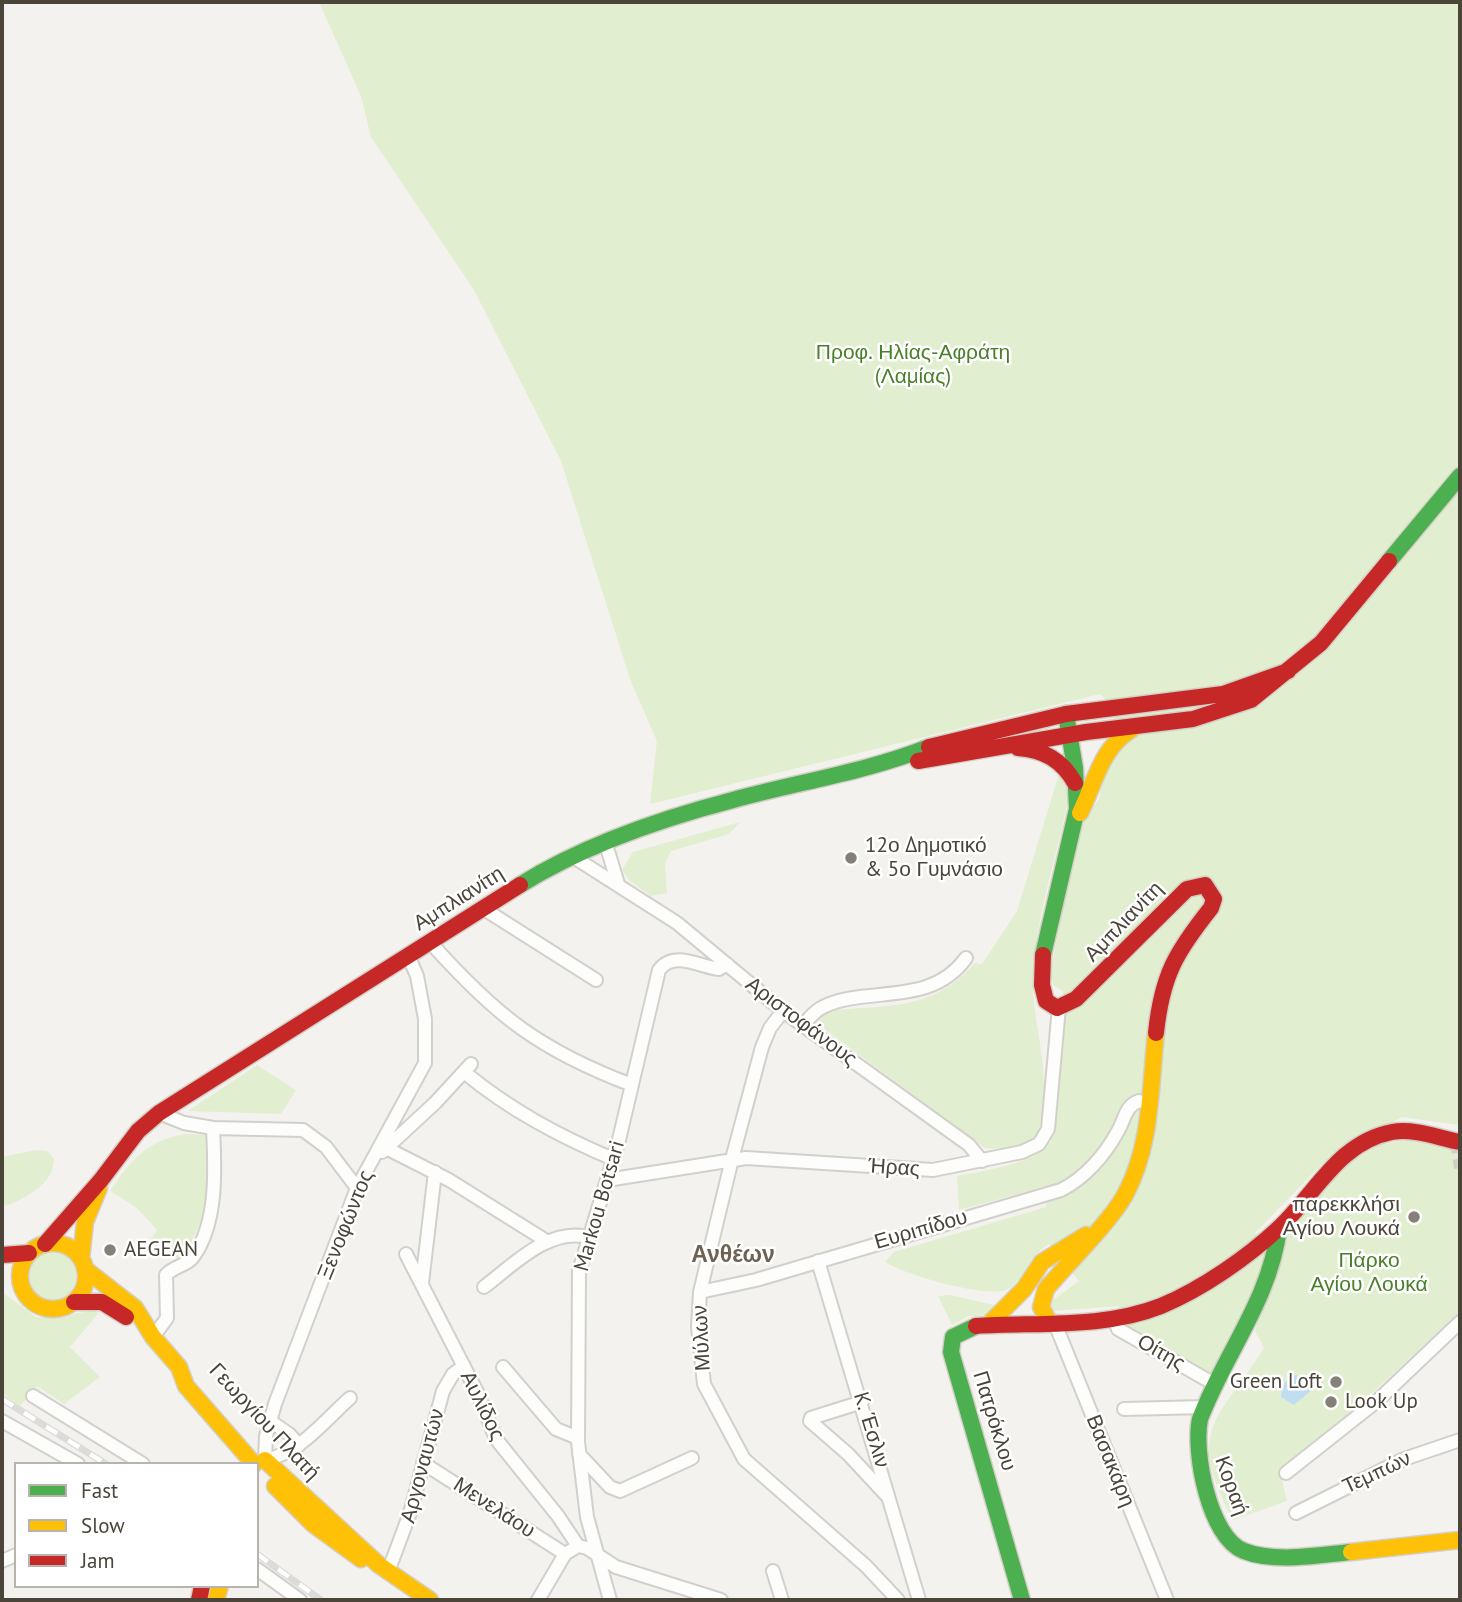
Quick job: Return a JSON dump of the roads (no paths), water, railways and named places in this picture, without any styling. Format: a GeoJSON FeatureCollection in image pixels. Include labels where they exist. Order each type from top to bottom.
{"type":"FeatureCollection","features":[{"type":"Feature","properties":{"kind":"main road"},"geometry":{"type":"LineString","coordinates":[[999,748],[1078,733],[1193,719],[1223,712],[1260,695],[1341,620],[1460,476]]}},
{"type":"Feature","properties":{"kind":"main road","name":"Αμπλιανίτη"},"geometry":{"type":"LineString","coordinates":[[45,1244],[101,1180],[138,1131],[159,1113],[408,955],[572,856],[605,841],[731,800],[896,760],[929,747],[1074,713],[1200,698],[1242,689],[1288,671]]}},
{"type":"Feature","properties":{"kind":"main road"},"geometry":{"type":"LineString","coordinates":[[1074,713],[1093,782]]}},
{"type":"Feature","properties":{"kind":"main road"},"geometry":{"type":"LineString","coordinates":[[1059,1007],[1046,1001],[1041,974],[1049,925],[1076,820],[1100,759],[1108,746],[1138,726]]}},
{"type":"Feature","properties":{"kind":"main road"},"geometry":{"type":"LineString","coordinates":[[1076,820],[1078,733]]}},
{"type":"Feature","properties":{"kind":"main road"},"geometry":{"type":"LineString","coordinates":[[999,748],[1036,750],[1048,754],[1067,770],[1077,788]]}},
{"type":"Feature","properties":{"kind":"main road","name":"Αμπλιανίτη"},"geometry":{"type":"LineString","coordinates":[[896,760],[916,761],[999,748]]}},
{"type":"Feature","properties":{"kind":"main road","name":"Αμπλιανίτη"},"geometry":{"type":"LineString","coordinates":[[988,1325],[1024,1289],[1030,1276],[1047,1258],[1099,1227],[1127,1191],[1143,1143],[1154,1038],[1165,982],[1174,958],[1212,907],[1213,897],[1209,887],[1196,885],[1183,891],[1092,985],[1072,1002],[1059,1007]]}},
{"type":"Feature","properties":{"kind":"main road"},"geometry":{"type":"LineString","coordinates":[[1024,1289],[1024,1306],[1046,1322],[1114,1317],[1169,1302],[1279,1228],[1345,1155],[1383,1134],[1413,1132],[1460,1142]]}},
{"type":"Feature","properties":{"kind":"main road","name":"Αμπλιανίτη"},"geometry":{"type":"LineString","coordinates":[[83,1264],[85,1222],[101,1180]]}},
{"type":"Feature","properties":{"kind":"main road"},"geometry":{"type":"LineString","coordinates":[[1046,1322],[1041,1308],[1045,1290],[1099,1227]]}},
{"type":"Feature","properties":{"kind":"main road","name":"Κοραή"},"geometry":{"type":"LineString","coordinates":[[1279,1228],[1278,1249],[1262,1295],[1205,1407],[1196,1436],[1207,1490],[1227,1533],[1244,1552],[1334,1553],[1460,1540]]}},
{"type":"Feature","properties":{"kind":"main road"},"geometry":{"type":"LineString","coordinates":[[2,1255],[29,1253],[45,1244],[62,1245],[83,1264],[84,1287],[74,1302],[65,1307],[49,1309],[35,1304],[4,1278]]}},
{"type":"Feature","properties":{"kind":"main road"},"geometry":{"type":"LineString","coordinates":[[27,1297],[20,1275],[29,1253]]}},
{"type":"Feature","properties":{"kind":"main road","name":"Γεωργίου Πλατή"},"geometry":{"type":"LineString","coordinates":[[83,1264],[135,1308],[152,1337],[179,1367],[186,1385],[254,1462]]}},
{"type":"Feature","properties":{"kind":"main road","name":"Γεωργίου Πλατή"},"geometry":{"type":"LineString","coordinates":[[74,1302],[105,1303],[152,1337]]}},
{"type":"Feature","properties":{"kind":"main road","name":"Πατρόκλου"},"geometry":{"type":"LineString","coordinates":[[1022,1600],[950,1341],[958,1332],[988,1325],[1046,1322]]}},
{"type":"Feature","properties":{"kind":"main road","name":"Γεωργίου Πλατή"},"geometry":{"type":"LineString","coordinates":[[259,1467],[334,1542],[384,1568],[430,1600]]}},
{"type":"Feature","properties":{"kind":"street"},"geometry":{"type":"LineString","coordinates":[[605,841],[619,884]]}},
{"type":"Feature","properties":{"kind":"street","name":"Αριστοφάνους"},"geometry":{"type":"LineString","coordinates":[[572,856],[677,923],[783,1012],[969,1145],[982,1161]]}},
{"type":"Feature","properties":{"kind":"street"},"geometry":{"type":"LineString","coordinates":[[484,909],[596,980]]}},
{"type":"Feature","properties":{"kind":"street"},"geometry":{"type":"LineString","coordinates":[[430,942],[485,1000],[533,1039],[587,1068],[632,1085]]}},
{"type":"Feature","properties":{"kind":"street","name":"Ξενοφώντος"},"geometry":{"type":"LineString","coordinates":[[259,1462],[270,1421],[357,1188],[425,1063],[425,1019],[417,976],[408,955]]}},
{"type":"Feature","properties":{"kind":"street"},"geometry":{"type":"LineString","coordinates":[[803,1025],[816,1011],[832,1003],[895,995],[925,987],[949,974],[966,958]]}},
{"type":"Feature","properties":{"kind":"street","name":"Markou Botsari"},"geometry":{"type":"LineString","coordinates":[[611,1600],[596,1554],[585,1506],[579,1454],[578,1283],[588,1237],[613,1160],[661,968],[668,962],[681,960],[719,969],[727,964]]}},
{"type":"Feature","properties":{"kind":"street","name":"Ήρας"},"geometry":{"type":"LineString","coordinates":[[607,1180],[640,1177],[732,1159],[778,1159],[927,1171],[1022,1152],[1044,1138],[1049,1122],[1059,1007]]}},
{"type":"Feature","properties":{"kind":"street","name":"Μύλων"},"geometry":{"type":"LineString","coordinates":[[783,1012],[770,1028],[762,1047],[700,1292],[698,1338],[704,1384],[743,1457],[866,1566],[898,1600]]}},
{"type":"Feature","properties":{"kind":"street"},"geometry":{"type":"LineString","coordinates":[[371,1162],[468,1068],[497,1099],[528,1119],[613,1160]]}},
{"type":"Feature","properties":{"kind":"street","name":"Ευριπίδου"},"geometry":{"type":"LineString","coordinates":[[700,1292],[721,1290],[1062,1190],[1083,1177],[1118,1132],[1130,1105],[1139,1101],[1148,1103]]}},
{"type":"Feature","properties":{"kind":"street"},"geometry":{"type":"LineString","coordinates":[[159,1113],[184,1123],[213,1128],[294,1128],[308,1132],[326,1147],[357,1188]]}},
{"type":"Feature","properties":{"kind":"street"},"geometry":{"type":"LineString","coordinates":[[152,1337],[167,1318],[166,1275],[192,1259],[207,1225],[213,1183],[213,1128]]}},
{"type":"Feature","properties":{"kind":"street"},"geometry":{"type":"LineString","coordinates":[[1118,1132],[1131,1129],[1143,1143]]}},
{"type":"Feature","properties":{"kind":"street"},"geometry":{"type":"LineString","coordinates":[[386,1148],[435,1172],[548,1242]]}},
{"type":"Feature","properties":{"kind":"street"},"geometry":{"type":"LineString","coordinates":[[422,1286],[435,1172]]}},
{"type":"Feature","properties":{"kind":"street"},"geometry":{"type":"LineString","coordinates":[[484,1287],[548,1242],[569,1233],[588,1237]]}},
{"type":"Feature","properties":{"kind":"street","name":"Αυλίδος"},"geometry":{"type":"LineString","coordinates":[[406,1254],[464,1366],[496,1439],[558,1516],[578,1546]]}},
{"type":"Feature","properties":{"kind":"street","name":"K. Έσλιν"},"geometry":{"type":"LineString","coordinates":[[818,1261],[919,1600]]}},
{"type":"Feature","properties":{"kind":"street","name":"Οίτης"},"geometry":{"type":"LineString","coordinates":[[1114,1317],[1118,1329],[1216,1385]]}},
{"type":"Feature","properties":{"kind":"street","name":"Βασακάρη"},"geometry":{"type":"LineString","coordinates":[[1046,1322],[1167,1600]]}},
{"type":"Feature","properties":{"kind":"street"},"geometry":{"type":"LineString","coordinates":[[1286,1473],[1370,1407],[1460,1322]]}},
{"type":"Feature","properties":{"kind":"street","name":"Αργοναυτών"},"geometry":{"type":"LineString","coordinates":[[384,1568],[403,1538],[443,1391],[453,1374],[464,1366]]}},
{"type":"Feature","properties":{"kind":"street"},"geometry":{"type":"LineString","coordinates":[[503,1367],[556,1429],[578,1438]]}},
{"type":"Feature","properties":{"kind":"street"},"geometry":{"type":"LineString","coordinates":[[33,1396],[140,1462]]}},
{"type":"Feature","properties":{"kind":"street"},"geometry":{"type":"LineString","coordinates":[[259,1466],[299,1445],[350,1398]]}},
{"type":"Feature","properties":{"kind":"street"},"geometry":{"type":"LineString","coordinates":[[862,1402],[811,1418],[810,1421],[875,1481],[892,1503]]}},
{"type":"Feature","properties":{"kind":"street"},"geometry":{"type":"LineString","coordinates":[[1124,1409],[1205,1407]]}},
{"type":"Feature","properties":{"kind":"street"},"geometry":{"type":"LineString","coordinates":[[2,1421],[74,1462]]}},
{"type":"Feature","properties":{"kind":"street"},"geometry":{"type":"LineString","coordinates":[[270,1421],[299,1445]]}},
{"type":"Feature","properties":{"kind":"street","name":"Τεμπών"},"geometry":{"type":"LineString","coordinates":[[1296,1513],[1404,1458],[1460,1440]]}},
{"type":"Feature","properties":{"kind":"street"},"geometry":{"type":"LineString","coordinates":[[579,1454],[610,1487],[620,1491],[692,1458]]}},
{"type":"Feature","properties":{"kind":"street","name":"Μενελάου"},"geometry":{"type":"LineString","coordinates":[[423,1463],[565,1554]]}},
{"type":"Feature","properties":{"kind":"street"},"geometry":{"type":"LineString","coordinates":[[538,1600],[565,1554],[578,1546],[624,1570],[720,1600]]}},
{"type":"Feature","properties":{"kind":"street"},"geometry":{"type":"LineString","coordinates":[[259,1570],[300,1600]]}},
{"type":"Feature","properties":{"kind":"street"},"geometry":{"type":"LineString","coordinates":[[773,1571],[782,1600]]}},
{"type":"Feature","properties":{"kind":"water"},"geometry":{"type":"Polygon","coordinates":[[[1297,1375],[1298,1384],[1314,1388],[1294,1405],[1281,1397],[1285,1383],[1297,1375]]]}},
{"type":"Feature","properties":{"kind":"tunnel"},"geometry":{"type":"LineString","coordinates":[[1456,1141],[1460,1168]]}},
{"type":"Feature","properties":{"kind":"railway"},"geometry":{"type":"LineString","coordinates":[[2,1399],[103,1462]]}},
{"type":"Feature","properties":{"kind":"railway"},"geometry":{"type":"LineString","coordinates":[[259,1555],[321,1600]]}},
{"type":"Feature","properties":{"kind":"place","name":"12ο Δημοτικό & 5ο Γυμνάσιο"},"geometry":{"type":"Point","coordinates":[851,858]}},
{"type":"Feature","properties":{"kind":"place","name":"παρεκκλήσι Αγίου Λουκά"},"geometry":{"type":"Point","coordinates":[1414,1217]}},
{"type":"Feature","properties":{"kind":"place","name":"AEGEAN"},"geometry":{"type":"Point","coordinates":[110,1250]}},
{"type":"Feature","properties":{"kind":"place","name":"Green Loft"},"geometry":{"type":"Point","coordinates":[1336,1382]}},
{"type":"Feature","properties":{"kind":"place","name":"Look Up"},"geometry":{"type":"Point","coordinates":[1331,1402]}},
{"type":"Feature","properties":{"kind":"district","name":"Ανθέων"},"geometry":{"type":"Point","coordinates":[733,1255]}},
{"type":"Feature","properties":{"kind":"park label","name":"Προφ. Ηλίας-Αφράτη (Λαμίας)"},"geometry":{"type":"Point","coordinates":[913,365]}},
{"type":"Feature","properties":{"kind":"park label","name":"Πάρκο Αγίου Λουκά"},"geometry":{"type":"Point","coordinates":[1369,1273]}}]}
